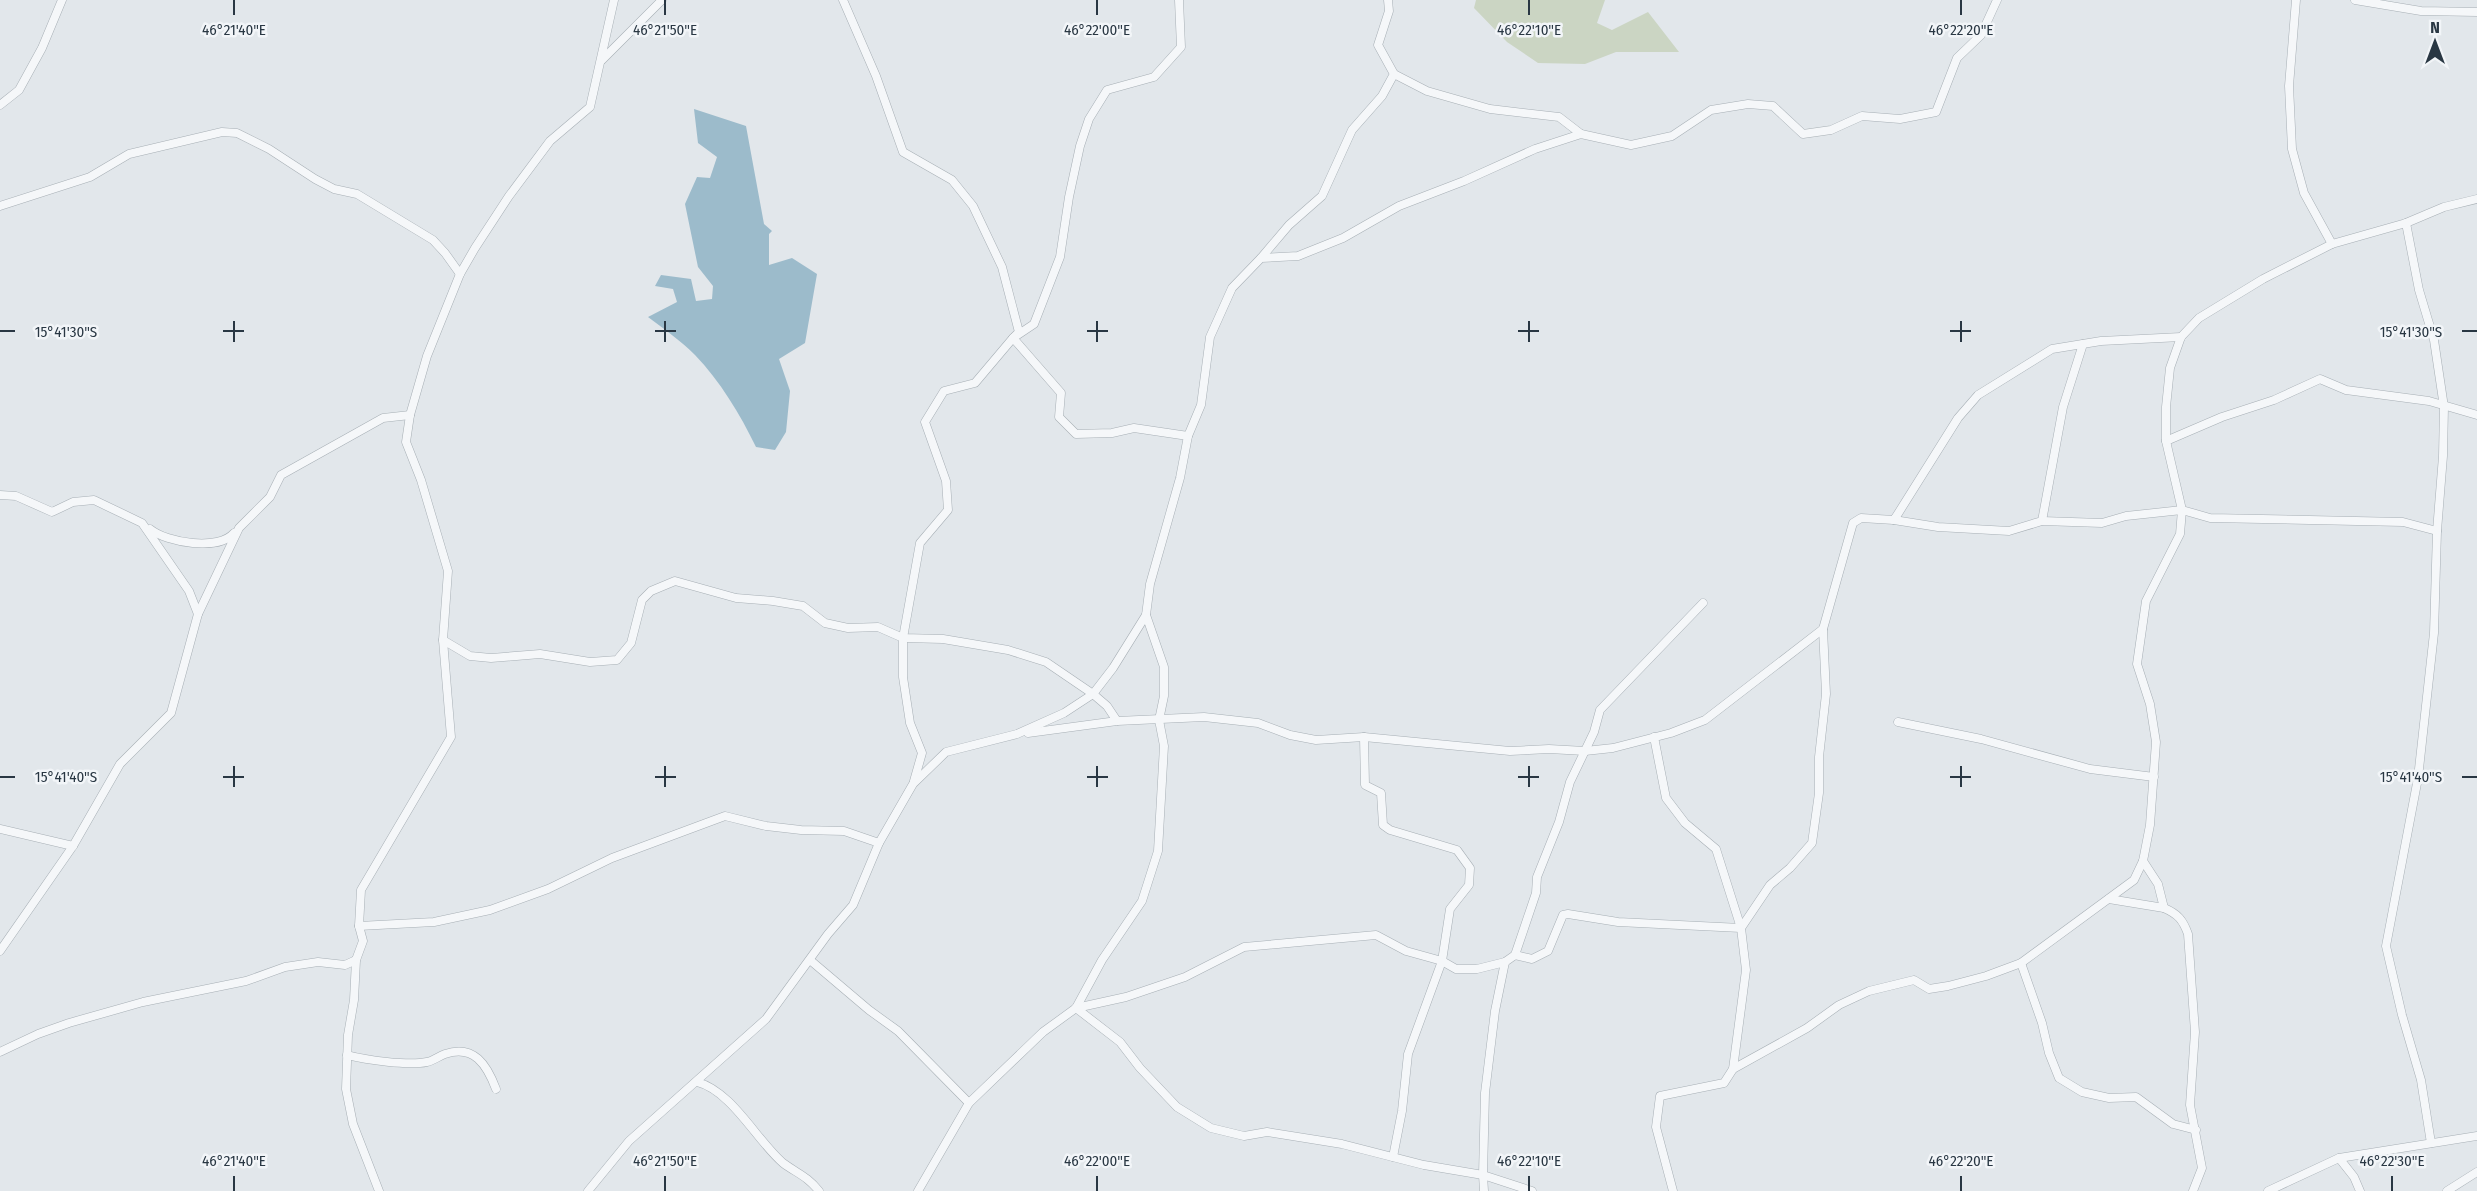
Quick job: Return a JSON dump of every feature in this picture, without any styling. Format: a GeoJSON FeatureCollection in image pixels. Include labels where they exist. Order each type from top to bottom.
{"type":"FeatureCollection","features":[{"type":"Feature","properties":{"kind":"street"},"geometry":{"type":"LineString","coordinates":[[0,105],[19,90],[42,48],[62,0]]}},
{"type":"Feature","properties":{"kind":"street"},"geometry":{"type":"LineString","coordinates":[[379,1191],[353,1124],[346,1089],[356,960],[363,941],[359,926],[361,890],[451,737],[443,639],[448,571],[421,480],[406,442],[410,415],[427,356],[460,274],[508,196],[550,141],[590,107],[614,0]]}},
{"type":"Feature","properties":{"kind":"street"},"geometry":{"type":"LineString","coordinates":[[601,61],[662,0]]}},
{"type":"Feature","properties":{"kind":"street"},"geometry":{"type":"LineString","coordinates":[[588,1191],[629,1141],[766,1019],[853,905],[879,843],[913,784],[922,753],[910,723],[903,677],[903,638],[920,543],[948,510],[946,480],[925,422],[944,391],[975,383],[1019,332],[1002,267],[973,206],[952,180],[903,152],[876,76],[843,0]]}},
{"type":"Feature","properties":{"kind":"street"},"geometry":{"type":"LineString","coordinates":[[1013,338],[1035,324],[1060,257],[1069,198],[1080,146],[1089,119],[1107,90],[1155,78],[1181,47],[1179,0]]}},
{"type":"Feature","properties":{"kind":"street"},"geometry":{"type":"LineString","coordinates":[[1388,0],[1389,10],[1378,45],[1394,74],[1427,91],[1490,109],[1559,117],[1581,134],[1631,145],[1672,136],[1711,110],[1748,104],[1773,106],[1803,134],[1831,130],[1862,116],[1900,119],[1936,112],[1957,58],[1981,35],[1997,0]]}},
{"type":"Feature","properties":{"kind":"street"},"geometry":{"type":"LineString","coordinates":[[2296,0],[2289,86],[2292,149],[2304,193],[2332,244]]}},
{"type":"Feature","properties":{"kind":"street"},"geometry":{"type":"LineString","coordinates":[[2355,0],[2421,11],[2477,12]]}},
{"type":"Feature","properties":{"kind":"street"},"geometry":{"type":"LineString","coordinates":[[1017,734],[1064,713],[1093,694],[1113,668],[1146,615],[1150,584],[1180,478],[1188,436],[1201,405],[1210,337],[1232,288],[1289,225],[1322,196],[1352,130],[1382,96],[1394,74]]}},
{"type":"Feature","properties":{"kind":"street"},"geometry":{"type":"LineString","coordinates":[[0,206],[90,177],[129,154],[222,132],[237,133],[269,149],[334,189],[357,194],[433,240],[460,274]]}},
{"type":"Feature","properties":{"kind":"street"},"geometry":{"type":"LineString","coordinates":[[1261,258],[1298,256],[1344,238],[1399,206],[1464,181],[1535,149],[1581,134]]}},
{"type":"Feature","properties":{"kind":"street"},"geometry":{"type":"LineString","coordinates":[[1732,1069],[1807,1028],[1839,1005],[1869,991],[1914,980],[1929,989],[1948,986],[1986,976],[2021,963],[2134,880],[2143,861],[2150,825],[2156,742],[2150,704],[2137,664],[2146,601],[2180,534],[2182,510],[2166,441],[2166,407],[2170,368],[2181,337],[2208,312],[2264,279],[2332,244],[2406,223],[2444,207],[2477,199]]}},
{"type":"Feature","properties":{"kind":"street"},"geometry":{"type":"LineString","coordinates":[[2406,223],[2419,290],[2433,340],[2444,407],[2443,456],[2433,633],[2418,777],[2386,946],[2402,1015],[2421,1080],[2431,1143]]}},
{"type":"Feature","properties":{"kind":"street"},"geometry":{"type":"LineString","coordinates":[[1894,520],[1958,418],[1978,395],[2052,349],[2083,344],[2181,337]]}},
{"type":"Feature","properties":{"kind":"street"},"geometry":{"type":"LineString","coordinates":[[1013,338],[1061,393],[1059,417],[1076,434],[1112,433],[1134,428],[1188,436]]}},
{"type":"Feature","properties":{"kind":"street"},"geometry":{"type":"LineString","coordinates":[[2042,521],[2063,407],[2083,344]]}},
{"type":"Feature","properties":{"kind":"street"},"geometry":{"type":"LineString","coordinates":[[2166,441],[2238,411],[2274,400],[2320,379],[2346,390],[2429,401],[2477,415]]}},
{"type":"Feature","properties":{"kind":"street"},"geometry":{"type":"LineString","coordinates":[[0,495],[16,496],[52,512],[74,502],[93,500],[142,523],[158,536],[187,543],[210,542],[230,537],[270,497],[281,475],[383,418],[410,415]]}},
{"type":"Feature","properties":{"kind":"street"},"geometry":{"type":"LineString","coordinates":[[1741,927],[1770,885],[1790,868],[1812,843],[1819,793],[1819,758],[1826,694],[1823,629],[1853,523],[1861,518],[1894,520],[1938,527],[2008,531],[2042,521],[2102,523],[2126,516],[2182,510],[2210,518],[2403,522],[2437,531]]}},
{"type":"Feature","properties":{"kind":"street"},"geometry":{"type":"LineString","coordinates":[[142,523],[189,591],[198,614]]}},
{"type":"Feature","properties":{"kind":"street"},"geometry":{"type":"LineString","coordinates":[[0,951],[73,846],[120,764],[171,713],[198,614],[239,528]]}},
{"type":"Feature","properties":{"kind":"street"},"geometry":{"type":"LineString","coordinates":[[443,639],[470,656],[491,658],[540,654],[590,662],[617,660],[631,643],[642,600],[651,591],[675,581],[736,598],[803,606],[825,624],[848,628],[878,627],[903,638],[943,639],[1008,650],[1046,662],[1093,694],[1107,706],[1117,721]]}},
{"type":"Feature","properties":{"kind":"street"},"geometry":{"type":"LineString","coordinates":[[918,1191],[969,1103],[1043,1032],[1076,1008],[1126,997],[1185,977],[1244,947],[1376,935],[1406,951],[1442,961],[1456,969],[1477,969],[1505,963],[1515,955],[1536,893],[1537,878],[1559,822],[1570,783],[1594,732],[1600,710],[1703,603]]}},
{"type":"Feature","properties":{"kind":"street"},"geometry":{"type":"LineString","coordinates":[[1076,1008],[1102,960],[1142,901],[1158,851],[1164,746],[1159,720],[1164,696],[1164,667],[1146,615]]}},
{"type":"Feature","properties":{"kind":"street"},"geometry":{"type":"LineString","coordinates":[[913,784],[946,752],[1017,734],[1117,721],[1204,717],[1258,723],[1290,735],[1316,740],[1394,738],[1510,751],[1549,749],[1585,751],[1613,748],[1705,720],[1823,629]]}},
{"type":"Feature","properties":{"kind":"street"},"geometry":{"type":"LineString","coordinates":[[1898,722],[1981,739],[2091,769],[2154,777]]}},
{"type":"Feature","properties":{"kind":"street"},"geometry":{"type":"LineString","coordinates":[[1364,737],[1365,785],[1381,793],[1383,825],[1390,830],[1457,850],[1470,867],[1469,885],[1450,909],[1442,961],[1408,1054],[1402,1111],[1393,1157]]}},
{"type":"Feature","properties":{"kind":"street"},"geometry":{"type":"LineString","coordinates":[[1654,737],[1666,798],[1685,823],[1716,849],[1741,927],[1746,970],[1732,1069],[1724,1083],[1660,1096],[1656,1127],[1673,1191]]}},
{"type":"Feature","properties":{"kind":"street"},"geometry":{"type":"LineString","coordinates":[[359,926],[434,922],[490,910],[548,889],[612,858],[726,816],[778,828],[844,831],[879,843]]}},
{"type":"Feature","properties":{"kind":"street"},"geometry":{"type":"LineString","coordinates":[[0,829],[73,846]]}},
{"type":"Feature","properties":{"kind":"street"},"geometry":{"type":"LineString","coordinates":[[2143,861],[2158,884],[2164,908]]}},
{"type":"Feature","properties":{"kind":"street"},"geometry":{"type":"LineString","coordinates":[[2109,899],[2164,908],[2177,913],[2184,922],[2188,934],[2195,1032],[2190,1105],[2202,1168],[2193,1191]]}},
{"type":"Feature","properties":{"kind":"street"},"geometry":{"type":"LineString","coordinates":[[1515,955],[1532,959],[1548,951],[1563,915],[1568,914],[1627,922],[1741,927]]}},
{"type":"Feature","properties":{"kind":"street"},"geometry":{"type":"LineString","coordinates":[[0,1052],[38,1034],[69,1023],[143,1002],[246,981],[285,968],[318,962],[345,965],[356,960]]}},
{"type":"Feature","properties":{"kind":"street"},"geometry":{"type":"LineString","coordinates":[[810,960],[869,1010],[898,1031],[969,1103]]}},
{"type":"Feature","properties":{"kind":"street"},"geometry":{"type":"LineString","coordinates":[[1484,1191],[1486,1085],[1495,1011],[1505,963]]}},
{"type":"Feature","properties":{"kind":"street"},"geometry":{"type":"LineString","coordinates":[[2021,963],[2059,1078],[2082,1092],[2109,1098],[2136,1097],[2173,1124],[2196,1130]]}},
{"type":"Feature","properties":{"kind":"street"},"geometry":{"type":"LineString","coordinates":[[1076,1008],[1119,1042],[1177,1107],[1211,1128],[1245,1136],[1267,1132],[1342,1144],[1483,1175],[1532,1191]]}},
{"type":"Feature","properties":{"kind":"street"},"geometry":{"type":"LineString","coordinates":[[348,1055],[370,1061],[427,1062],[447,1053],[472,1054],[488,1068],[496,1089]]}},
{"type":"Feature","properties":{"kind":"street"},"geometry":{"type":"LineString","coordinates":[[697,1082],[708,1085],[737,1111],[783,1162],[808,1178],[819,1191]]}},
{"type":"Feature","properties":{"kind":"street"},"geometry":{"type":"LineString","coordinates":[[2268,1191],[2339,1158],[2477,1136]]}},
{"type":"Feature","properties":{"kind":"street"},"geometry":{"type":"LineString","coordinates":[[2339,1158],[2354,1177],[2360,1191]]}},
{"type":"Feature","properties":{"kind":"street"},"geometry":{"type":"LineString","coordinates":[[2447,1191],[2477,1172]]}},
{"type":"Feature","properties":{"kind":"green space"},"geometry":{"type":"Polygon","coordinates":[[[1476,0],[1605,0],[1597,23],[1612,30],[1648,12],[1679,52],[1616,52],[1585,64],[1538,63],[1507,42],[1474,8],[1476,0]]]}},
{"type":"Feature","properties":{"kind":"water"},"geometry":{"type":"Polygon","coordinates":[[[694,109],[746,126],[764,224],[772,231],[769,234],[769,265],[792,258],[817,274],[805,343],[779,359],[790,391],[786,432],[775,450],[756,447],[729,398],[704,365],[684,345],[648,317],[677,302],[673,289],[655,286],[661,275],[691,279],[696,301],[712,299],[713,286],[698,267],[685,204],[697,177],[710,178],[717,157],[698,143],[694,109]]]}}]}
